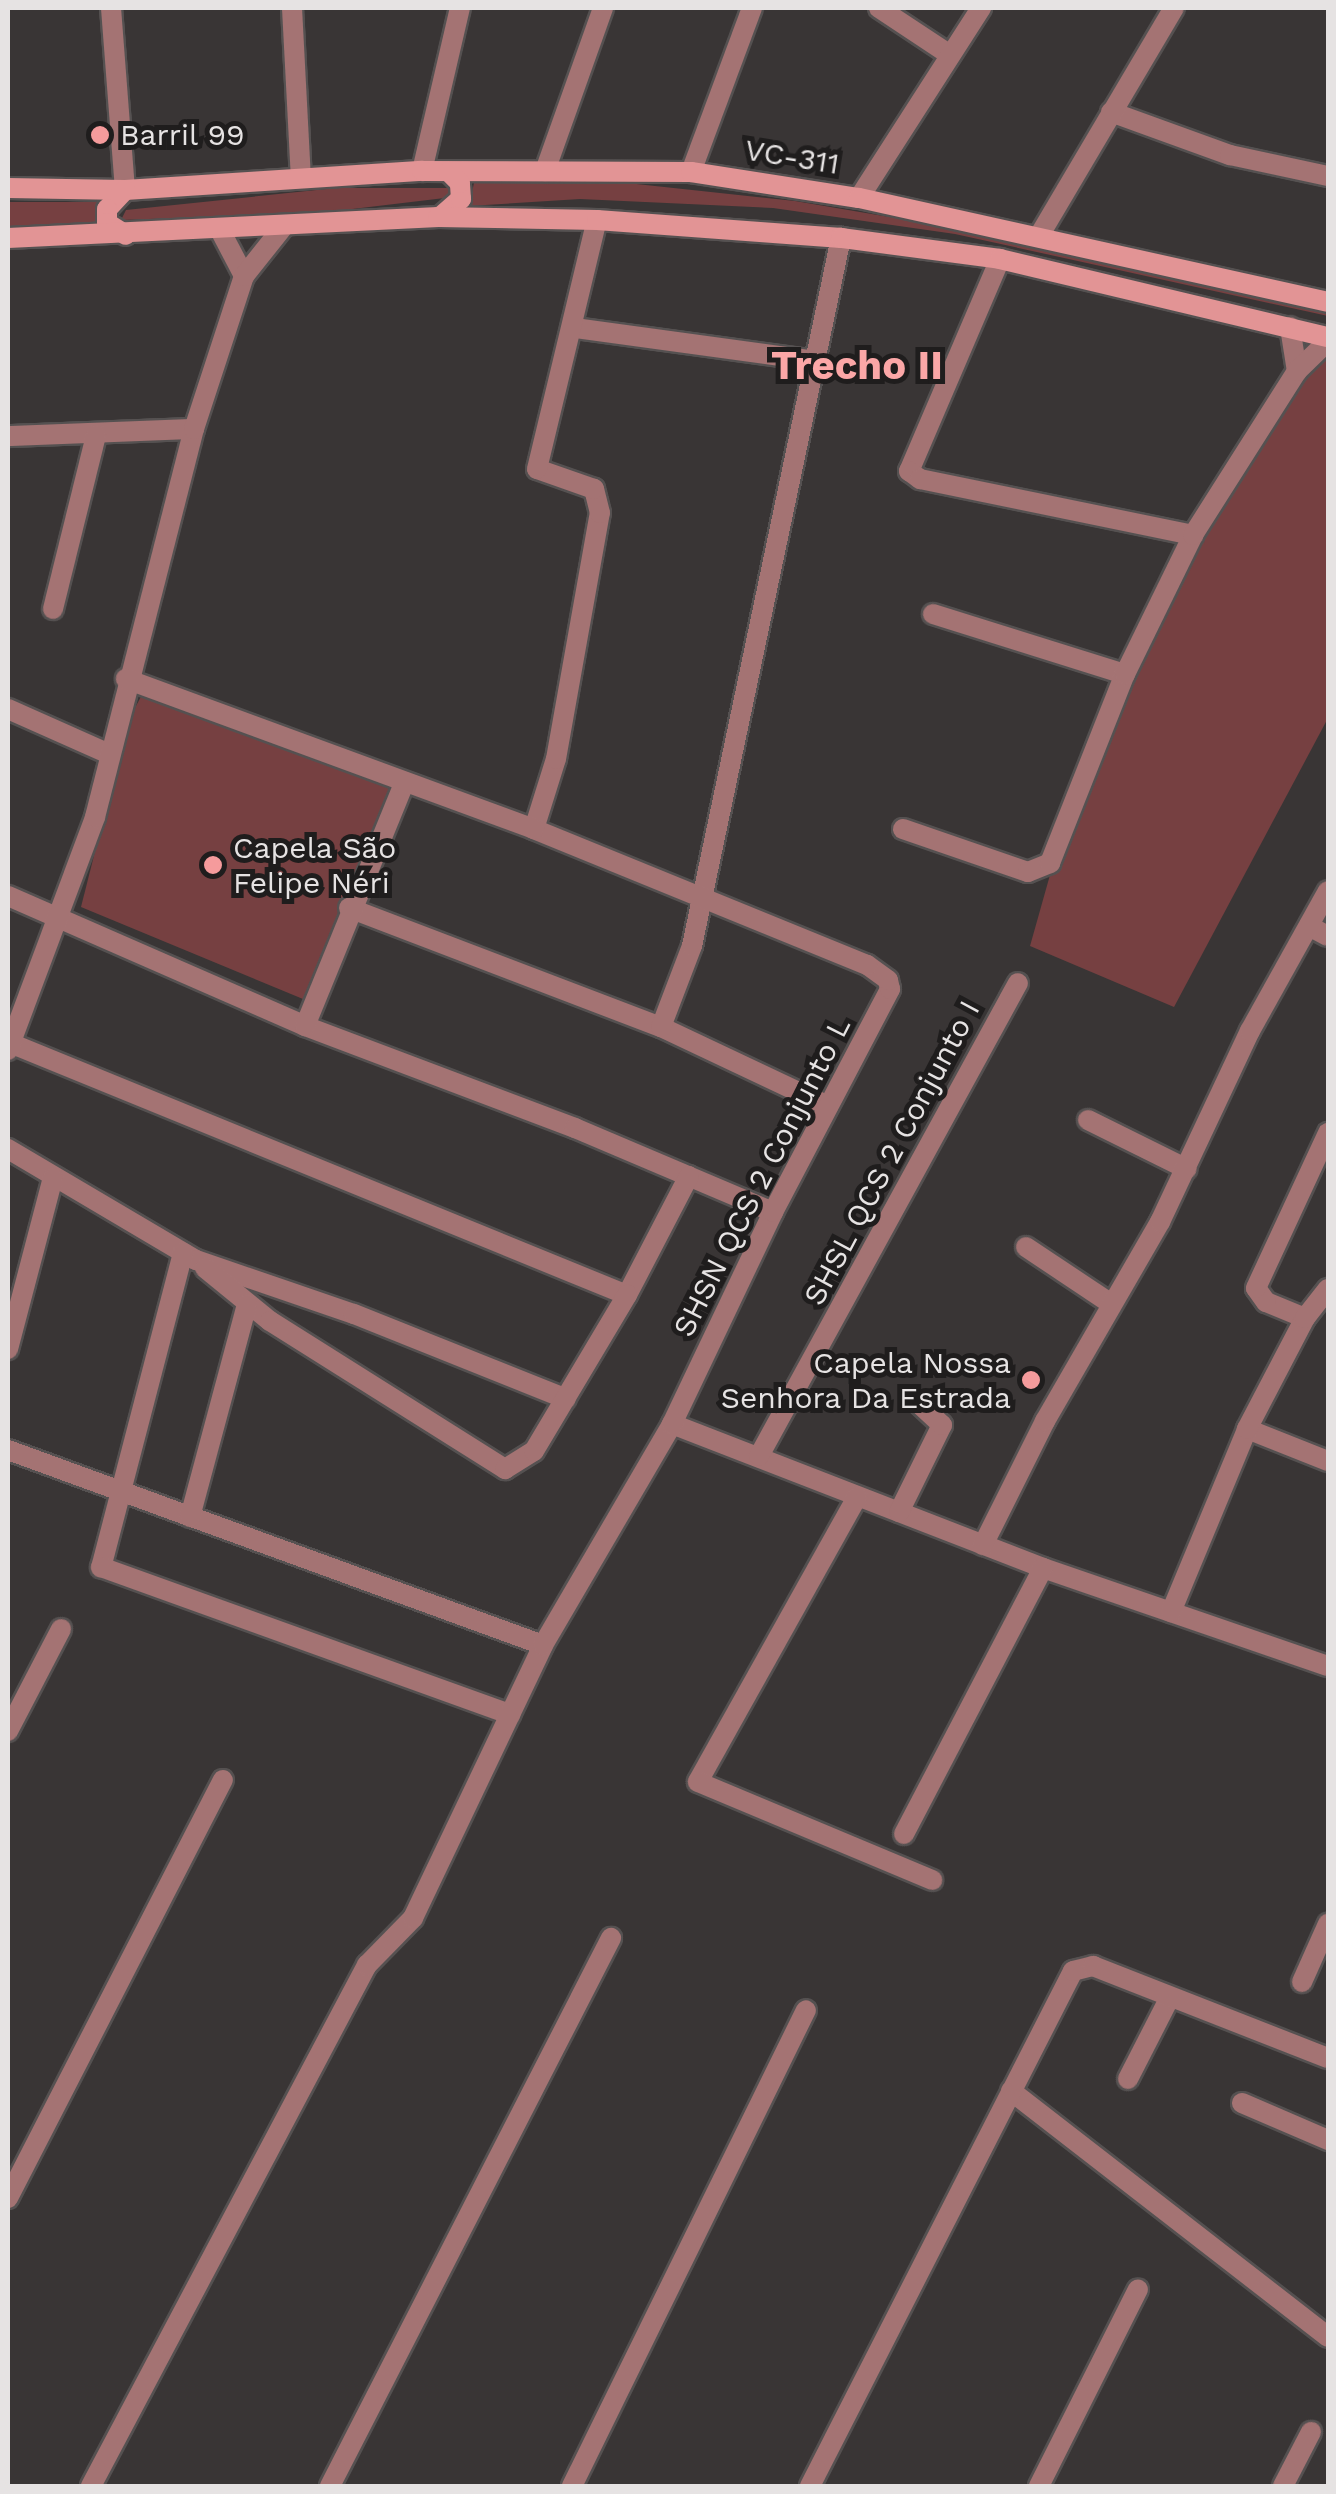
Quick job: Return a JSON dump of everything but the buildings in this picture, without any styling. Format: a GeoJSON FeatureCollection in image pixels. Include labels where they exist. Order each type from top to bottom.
{"type":"FeatureCollection","features":[{"type":"Feature","properties":{"kind":"main road","name":"VC-311"},"geometry":{"type":"LineString","coordinates":[[125,190],[422,171],[690,172],[859,198],[1328,302]]}},
{"type":"Feature","properties":{"kind":"main road"},"geometry":{"type":"LineString","coordinates":[[438,217],[462,199],[460,183],[449,172]]}},
{"type":"Feature","properties":{"kind":"main road"},"geometry":{"type":"LineString","coordinates":[[8,188],[125,190]]}},
{"type":"Feature","properties":{"kind":"main road"},"geometry":{"type":"LineString","coordinates":[[125,190],[108,209],[106,223],[126,235]]}},
{"type":"Feature","properties":{"kind":"main road"},"geometry":{"type":"LineString","coordinates":[[8,239],[438,217],[597,220],[841,238],[1000,260],[1328,339]]}},
{"type":"Feature","properties":{"kind":"street"},"geometry":{"type":"LineString","coordinates":[[111,8],[125,190]]}},
{"type":"Feature","properties":{"kind":"street"},"geometry":{"type":"LineString","coordinates":[[292,8],[301,178]]}},
{"type":"Feature","properties":{"kind":"street"},"geometry":{"type":"LineString","coordinates":[[422,171],[460,8]]}},
{"type":"Feature","properties":{"kind":"street"},"geometry":{"type":"LineString","coordinates":[[544,171],[603,8]]}},
{"type":"Feature","properties":{"kind":"street"},"geometry":{"type":"LineString","coordinates":[[690,172],[752,8]]}},
{"type":"Feature","properties":{"kind":"street"},"geometry":{"type":"LineString","coordinates":[[880,8],[950,55]]}},
{"type":"Feature","properties":{"kind":"street"},"geometry":{"type":"LineString","coordinates":[[859,198],[982,8]]}},
{"type":"Feature","properties":{"kind":"street"},"geometry":{"type":"LineString","coordinates":[[1040,236],[1174,8]]}},
{"type":"Feature","properties":{"kind":"street"},"geometry":{"type":"LineString","coordinates":[[1112,112],[1230,155],[1328,176]]}},
{"type":"Feature","properties":{"kind":"street"},"geometry":{"type":"LineString","coordinates":[[534,830],[556,759],[600,513],[594,490],[537,470],[575,328],[597,220]]}},
{"type":"Feature","properties":{"kind":"street"},"geometry":{"type":"LineString","coordinates":[[292,226],[244,276],[194,429],[126,678],[95,817],[58,918],[14,1007],[9,1046],[626,1295]]}},
{"type":"Feature","properties":{"kind":"street"},"geometry":{"type":"LineString","coordinates":[[220,230],[244,276]]}},
{"type":"Feature","properties":{"kind":"street"},"geometry":{"type":"LineString","coordinates":[[661,1027],[685,978],[841,238]]}},
{"type":"Feature","properties":{"kind":"street"},"geometry":{"type":"LineString","coordinates":[[1000,260],[909,471],[920,479],[1192,535]]}},
{"type":"Feature","properties":{"kind":"street"},"geometry":{"type":"LineString","coordinates":[[575,328],[815,361]]}},
{"type":"Feature","properties":{"kind":"street"},"geometry":{"type":"LineString","coordinates":[[1290,328],[1298,371]]}},
{"type":"Feature","properties":{"kind":"street"},"geometry":{"type":"LineString","coordinates":[[903,828],[1028,872],[1045,867],[1057,850],[1125,674],[1192,535],[1298,371],[1328,339]]}},
{"type":"Feature","properties":{"kind":"street"},"geometry":{"type":"LineString","coordinates":[[8,436],[194,429]]}},
{"type":"Feature","properties":{"kind":"street"},"geometry":{"type":"LineString","coordinates":[[53,609],[96,435]]}},
{"type":"Feature","properties":{"kind":"street"},"geometry":{"type":"LineString","coordinates":[[933,614],[1125,674]]}},
{"type":"Feature","properties":{"kind":"street"},"geometry":{"type":"LineString","coordinates":[[126,678],[534,830],[700,899]]}},
{"type":"Feature","properties":{"kind":"street"},"geometry":{"type":"LineString","coordinates":[[8,709],[108,754]]}},
{"type":"Feature","properties":{"kind":"street"},"geometry":{"type":"LineString","coordinates":[[304,1026],[349,908],[404,783]]}},
{"type":"Feature","properties":{"kind":"street"},"geometry":{"type":"LineString","coordinates":[[983,1544],[1110,1303],[1187,1169],[1250,1031],[1328,892]]}},
{"type":"Feature","properties":{"kind":"street"},"geometry":{"type":"LineString","coordinates":[[8,896],[304,1026],[773,1212]]}},
{"type":"Feature","properties":{"kind":"street","name":"SHSN QCS 2 Conjunto L"},"geometry":{"type":"LineString","coordinates":[[91,2486],[366,1964],[413,1918],[543,1645],[672,1424],[773,1212],[887,1000],[888,980],[868,966],[700,899]]}},
{"type":"Feature","properties":{"kind":"street"},"geometry":{"type":"LineString","coordinates":[[349,908],[661,1027],[828,1106]]}},
{"type":"Feature","properties":{"kind":"street"},"geometry":{"type":"LineString","coordinates":[[1309,926],[1328,936]]}},
{"type":"Feature","properties":{"kind":"street","name":"SHSL QCS 2 Conjunto I"},"geometry":{"type":"LineString","coordinates":[[758,1456],[1018,983]]}},
{"type":"Feature","properties":{"kind":"street"},"geometry":{"type":"LineString","coordinates":[[1088,1120],[1187,1169]]}},
{"type":"Feature","properties":{"kind":"street"},"geometry":{"type":"LineString","coordinates":[[1305,1318],[1266,1302],[1256,1288],[1328,1133]]}},
{"type":"Feature","properties":{"kind":"street"},"geometry":{"type":"LineString","coordinates":[[8,1148],[190,1257],[247,1305],[505,1469],[534,1451],[626,1295],[689,1176]]}},
{"type":"Feature","properties":{"kind":"street"},"geometry":{"type":"LineString","coordinates":[[8,1349],[53,1178]]}},
{"type":"Feature","properties":{"kind":"street"},"geometry":{"type":"LineString","coordinates":[[1026,1247],[1110,1303]]}},
{"type":"Feature","properties":{"kind":"street"},"geometry":{"type":"LineString","coordinates":[[190,1257],[354,1314],[566,1398]]}},
{"type":"Feature","properties":{"kind":"street"},"geometry":{"type":"LineString","coordinates":[[190,1257],[123,1495],[99,1555],[107,1572],[510,1714]]}},
{"type":"Feature","properties":{"kind":"street"},"geometry":{"type":"LineString","coordinates":[[1172,1612],[1247,1429],[1305,1318],[1324,1290]]}},
{"type":"Feature","properties":{"kind":"street"},"geometry":{"type":"LineString","coordinates":[[190,1516],[247,1305]]}},
{"type":"Feature","properties":{"kind":"street"},"geometry":{"type":"LineString","coordinates":[[900,1512],[942,1425],[914,1399]]}},
{"type":"Feature","properties":{"kind":"street"},"geometry":{"type":"LineString","coordinates":[[672,1424],[1043,1568],[1328,1666]]}},
{"type":"Feature","properties":{"kind":"street"},"geometry":{"type":"LineString","coordinates":[[1247,1429],[1328,1461]]}},
{"type":"Feature","properties":{"kind":"street"},"geometry":{"type":"LineString","coordinates":[[8,1450],[543,1645]]}},
{"type":"Feature","properties":{"kind":"street"},"geometry":{"type":"LineString","coordinates":[[857,1498],[698,1782],[932,1880]]}},
{"type":"Feature","properties":{"kind":"street"},"geometry":{"type":"LineString","coordinates":[[904,1834],[1043,1568]]}},
{"type":"Feature","properties":{"kind":"street"},"geometry":{"type":"LineString","coordinates":[[8,1731],[61,1629]]}},
{"type":"Feature","properties":{"kind":"street"},"geometry":{"type":"LineString","coordinates":[[8,2198],[223,1780]]}},
{"type":"Feature","properties":{"kind":"street"},"geometry":{"type":"LineString","coordinates":[[1302,1982],[1328,1924]]}},
{"type":"Feature","properties":{"kind":"street"},"geometry":{"type":"LineString","coordinates":[[330,2486],[611,1938]]}},
{"type":"Feature","properties":{"kind":"street"},"geometry":{"type":"LineString","coordinates":[[810,2486],[1064,1981],[1093,1966],[1328,2058]]}},
{"type":"Feature","properties":{"kind":"street"},"geometry":{"type":"LineString","coordinates":[[1128,2079],[1170,1997]]}},
{"type":"Feature","properties":{"kind":"street"},"geometry":{"type":"LineString","coordinates":[[572,2486],[806,2010]]}},
{"type":"Feature","properties":{"kind":"street"},"geometry":{"type":"LineString","coordinates":[[1011,2090],[1328,2337]]}},
{"type":"Feature","properties":{"kind":"street"},"geometry":{"type":"LineString","coordinates":[[1242,2103],[1328,2140]]}},
{"type":"Feature","properties":{"kind":"street"},"geometry":{"type":"LineString","coordinates":[[1039,2486],[1138,2289]]}},
{"type":"Feature","properties":{"kind":"street"},"geometry":{"type":"LineString","coordinates":[[1283,2486],[1311,2432]]}},
{"type":"Feature","properties":{"kind":"shaded area"},"geometry":{"type":"Polygon","coordinates":[[[590,179],[795,201],[1025,240],[1328,310],[1328,316],[955,234],[773,208],[580,199],[469,206],[474,183],[590,179]]]}},
{"type":"Feature","properties":{"kind":"shaded area"},"geometry":{"type":"Polygon","coordinates":[[[336,188],[454,188],[453,197],[319,213],[121,220],[126,210],[336,188]]]}},
{"type":"Feature","properties":{"kind":"shaded area"},"geometry":{"type":"Polygon","coordinates":[[[8,202],[101,202],[101,226],[8,226],[8,202]]]}},
{"type":"Feature","properties":{"kind":"shaded area"},"geometry":{"type":"Polygon","coordinates":[[[1328,354],[1328,718],[1174,1007],[1030,946],[1057,850],[1125,674],[1297,371],[1328,354]]]}},
{"type":"Feature","properties":{"kind":"shaded area"},"geometry":{"type":"Polygon","coordinates":[[[145,689],[382,778],[389,789],[303,999],[81,907],[128,721],[145,689]]]}},
{"type":"Feature","properties":{"kind":"place","name":"Barril 99"},"geometry":{"type":"Point","coordinates":[100,135]}},
{"type":"Feature","properties":{"kind":"place","name":"Capela São Felipe Néri"},"geometry":{"type":"Point","coordinates":[213,865]}},
{"type":"Feature","properties":{"kind":"place","name":"Capela Nossa Senhora Da Estrada"},"geometry":{"type":"Point","coordinates":[1031,1380]}},
{"type":"Feature","properties":{"kind":"district","name":"Trecho II"},"geometry":{"type":"Point","coordinates":[857,366]}}]}
